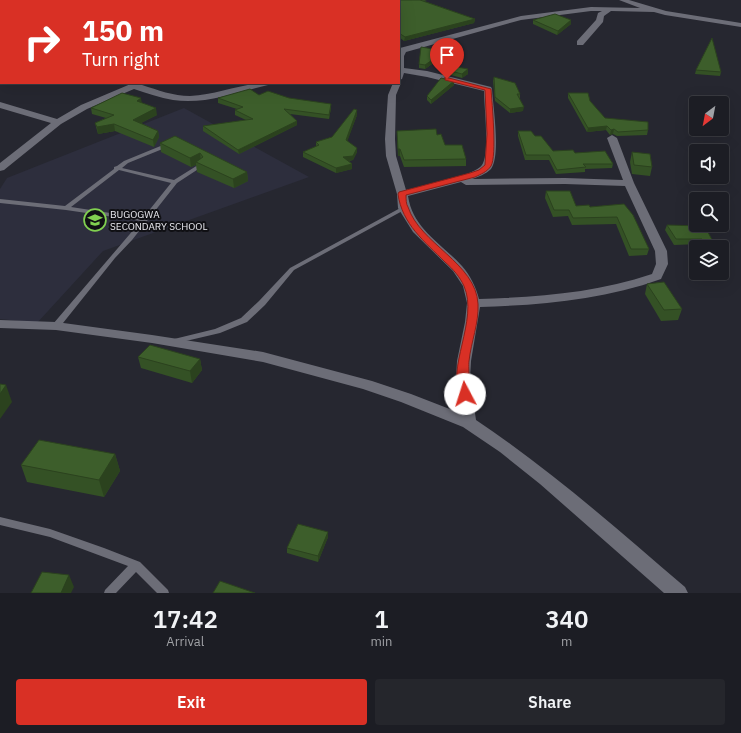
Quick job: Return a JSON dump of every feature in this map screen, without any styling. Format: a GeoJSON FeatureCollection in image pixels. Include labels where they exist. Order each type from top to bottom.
{"type":"FeatureCollection","features":[{"type":"Feature","properties":{"kind":"street"},"geometry":{"type":"LineString","coordinates":[[622,0],[654,10],[741,25]]}},
{"type":"Feature","properties":{"kind":"street"},"geometry":{"type":"LineString","coordinates":[[402,194],[440,185],[478,173],[488,165],[491,147],[488,90],[438,76],[400,73],[400,49],[520,18],[579,9],[654,10]]}},
{"type":"Feature","properties":{"kind":"street"},"geometry":{"type":"LineString","coordinates":[[580,43],[600,20],[604,13],[610,9]]}},
{"type":"Feature","properties":{"kind":"street"},"geometry":{"type":"LineString","coordinates":[[84,107],[86,102],[108,90],[114,84]]}},
{"type":"Feature","properties":{"kind":"street"},"geometry":{"type":"LineString","coordinates":[[0,168],[58,122],[84,107],[137,84],[165,96],[189,99],[221,94],[261,84]]}},
{"type":"Feature","properties":{"kind":"street"},"geometry":{"type":"LineString","coordinates":[[396,84],[392,95],[390,139],[392,156],[404,208],[417,230],[458,269],[469,286],[474,303],[472,322],[464,361],[463,379],[469,423]]}},
{"type":"Feature","properties":{"kind":"street"},"geometry":{"type":"LineString","coordinates":[[0,105],[58,122]]}},
{"type":"Feature","properties":{"kind":"street"},"geometry":{"type":"LineString","coordinates":[[474,303],[580,296],[636,285],[656,276],[662,264],[661,251],[629,183],[612,138]]}},
{"type":"Feature","properties":{"kind":"street"},"geometry":{"type":"LineString","coordinates":[[440,185],[481,181],[571,181],[629,183]]}},
{"type":"Feature","properties":{"kind":"street"},"geometry":{"type":"LineString","coordinates":[[0,324],[56,326],[171,342],[263,357],[309,368],[399,395],[469,423],[506,448],[546,479],[678,593]]}},
{"type":"Feature","properties":{"kind":"lane"},"geometry":{"type":"LineString","coordinates":[[66,208],[116,168],[136,156],[163,147]]}},
{"type":"Feature","properties":{"kind":"lane"},"geometry":{"type":"LineString","coordinates":[[56,326],[175,182],[200,166]]}},
{"type":"Feature","properties":{"kind":"lane"},"geometry":{"type":"LineString","coordinates":[[116,168],[175,182]]}},
{"type":"Feature","properties":{"kind":"lane"},"geometry":{"type":"LineString","coordinates":[[0,201],[66,208],[144,220]]}},
{"type":"Feature","properties":{"kind":"lane"},"geometry":{"type":"LineString","coordinates":[[171,342],[217,331],[244,320],[262,303],[292,269],[404,208]]}},
{"type":"Feature","properties":{"kind":"lane"},"geometry":{"type":"LineString","coordinates":[[0,521],[50,533],[136,565],[164,593]]}},
{"type":"Feature","properties":{"kind":"lane"},"geometry":{"type":"LineString","coordinates":[[109,593],[136,565]]}},
{"type":"Feature","properties":{"kind":"shaded area","name":"BUGOGWA SECONDARY SCHOOL"},"geometry":{"type":"Polygon","coordinates":[[[184,108],[309,177],[103,251],[37,323],[0,319],[0,189],[7,178],[184,108]]]}},
{"type":"Feature","properties":{"kind":"building"},"geometry":{"type":"Polygon","coordinates":[[[400,0],[420,0],[475,19],[405,37],[400,34],[400,0]]]}},
{"type":"Feature","properties":{"kind":"building"},"geometry":{"type":"Polygon","coordinates":[[[555,14],[571,20],[558,31],[533,20],[555,14]]]}},
{"type":"Feature","properties":{"kind":"building"},"geometry":{"type":"Polygon","coordinates":[[[712,38],[721,72],[696,70],[712,38]]]}},
{"type":"Feature","properties":{"kind":"building"},"geometry":{"type":"Polygon","coordinates":[[[421,47],[445,51],[425,65],[419,64],[421,47]]]}},
{"type":"Feature","properties":{"kind":"building"},"geometry":{"type":"Polygon","coordinates":[[[451,66],[468,69],[462,74],[447,70],[451,66]]]}},
{"type":"Feature","properties":{"kind":"building"},"geometry":{"type":"Polygon","coordinates":[[[494,77],[515,83],[520,94],[517,94],[524,107],[510,109],[495,97],[494,77]]]}},
{"type":"Feature","properties":{"kind":"building"},"geometry":{"type":"Polygon","coordinates":[[[441,78],[454,81],[431,100],[427,96],[441,78]]]}},
{"type":"Feature","properties":{"kind":"building"},"geometry":{"type":"Polygon","coordinates":[[[250,89],[259,95],[268,91],[289,98],[331,104],[329,115],[284,109],[297,121],[238,150],[203,126],[253,119],[235,110],[243,107],[218,98],[250,89]]]}},
{"type":"Feature","properties":{"kind":"building"},"geometry":{"type":"Polygon","coordinates":[[[122,93],[141,98],[137,101],[156,108],[133,120],[158,131],[153,140],[114,124],[97,127],[95,123],[114,115],[91,108],[122,93]]]}},
{"type":"Feature","properties":{"kind":"building"},"geometry":{"type":"Polygon","coordinates":[[[568,93],[588,93],[590,101],[605,118],[648,122],[648,130],[618,132],[614,129],[611,130],[607,126],[588,128],[568,93]]]}},
{"type":"Feature","properties":{"kind":"building"},"geometry":{"type":"Polygon","coordinates":[[[354,109],[357,110],[346,140],[357,148],[353,156],[343,157],[352,164],[336,168],[303,152],[319,145],[316,142],[332,137],[354,109]]]}},
{"type":"Feature","properties":{"kind":"building"},"geometry":{"type":"Polygon","coordinates":[[[436,129],[437,135],[441,134],[445,145],[462,145],[466,159],[404,160],[400,149],[398,149],[397,131],[436,129]]]}},
{"type":"Feature","properties":{"kind":"building"},"geometry":{"type":"Polygon","coordinates":[[[518,131],[531,131],[535,136],[541,136],[553,151],[573,150],[575,153],[605,151],[613,164],[583,164],[586,167],[557,170],[549,155],[526,155],[518,131]]]}},
{"type":"Feature","properties":{"kind":"building"},"geometry":{"type":"Polygon","coordinates":[[[175,136],[247,172],[233,179],[196,162],[203,157],[200,153],[190,158],[160,143],[175,136]]]}},
{"type":"Feature","properties":{"kind":"building"},"geometry":{"type":"Polygon","coordinates":[[[632,152],[650,154],[652,167],[634,165],[632,152]]]}},
{"type":"Feature","properties":{"kind":"building"},"geometry":{"type":"Polygon","coordinates":[[[546,191],[570,191],[576,206],[589,205],[590,207],[624,204],[633,215],[649,249],[631,249],[617,217],[573,218],[569,210],[554,210],[546,191]]]}},
{"type":"Feature","properties":{"kind":"building"},"geometry":{"type":"Polygon","coordinates":[[[667,225],[689,226],[689,232],[708,232],[712,240],[702,239],[676,239],[667,225]]]}},
{"type":"Feature","properties":{"kind":"building"},"geometry":{"type":"Polygon","coordinates":[[[664,282],[682,309],[664,310],[647,284],[664,282]]]}},
{"type":"Feature","properties":{"kind":"building"},"geometry":{"type":"Polygon","coordinates":[[[150,345],[200,359],[190,371],[138,357],[150,345]]]}},
{"type":"Feature","properties":{"kind":"building"},"geometry":{"type":"Polygon","coordinates":[[[0,384],[6,385],[0,394],[0,384]]]}},
{"type":"Feature","properties":{"kind":"building"},"geometry":{"type":"Polygon","coordinates":[[[39,440],[115,454],[99,480],[21,465],[39,440]]]}},
{"type":"Feature","properties":{"kind":"building"},"geometry":{"type":"Polygon","coordinates":[[[298,524],[328,532],[318,556],[287,548],[298,524]]]}},
{"type":"Feature","properties":{"kind":"building"},"geometry":{"type":"Polygon","coordinates":[[[42,572],[69,575],[61,593],[31,593],[42,572]]]}},
{"type":"Feature","properties":{"kind":"building"},"geometry":{"type":"Polygon","coordinates":[[[220,581],[255,593],[213,593],[220,581]]]}},
{"type":"Feature","properties":{"kind":"place","name":"BUGOGWA SECONDARY SCHOOL"},"geometry":{"type":"Point","coordinates":[95,220]}},
{"type":"Feature","properties":{"kind":"route"},"geometry":{"type":"LineString","coordinates":[[447,79],[488,89],[491,147],[488,165],[482,171],[473,175],[402,194],[404,208],[417,230],[458,269],[469,286],[474,303],[472,322],[466,345],[464,361],[463,379],[465,394]]}}]}
